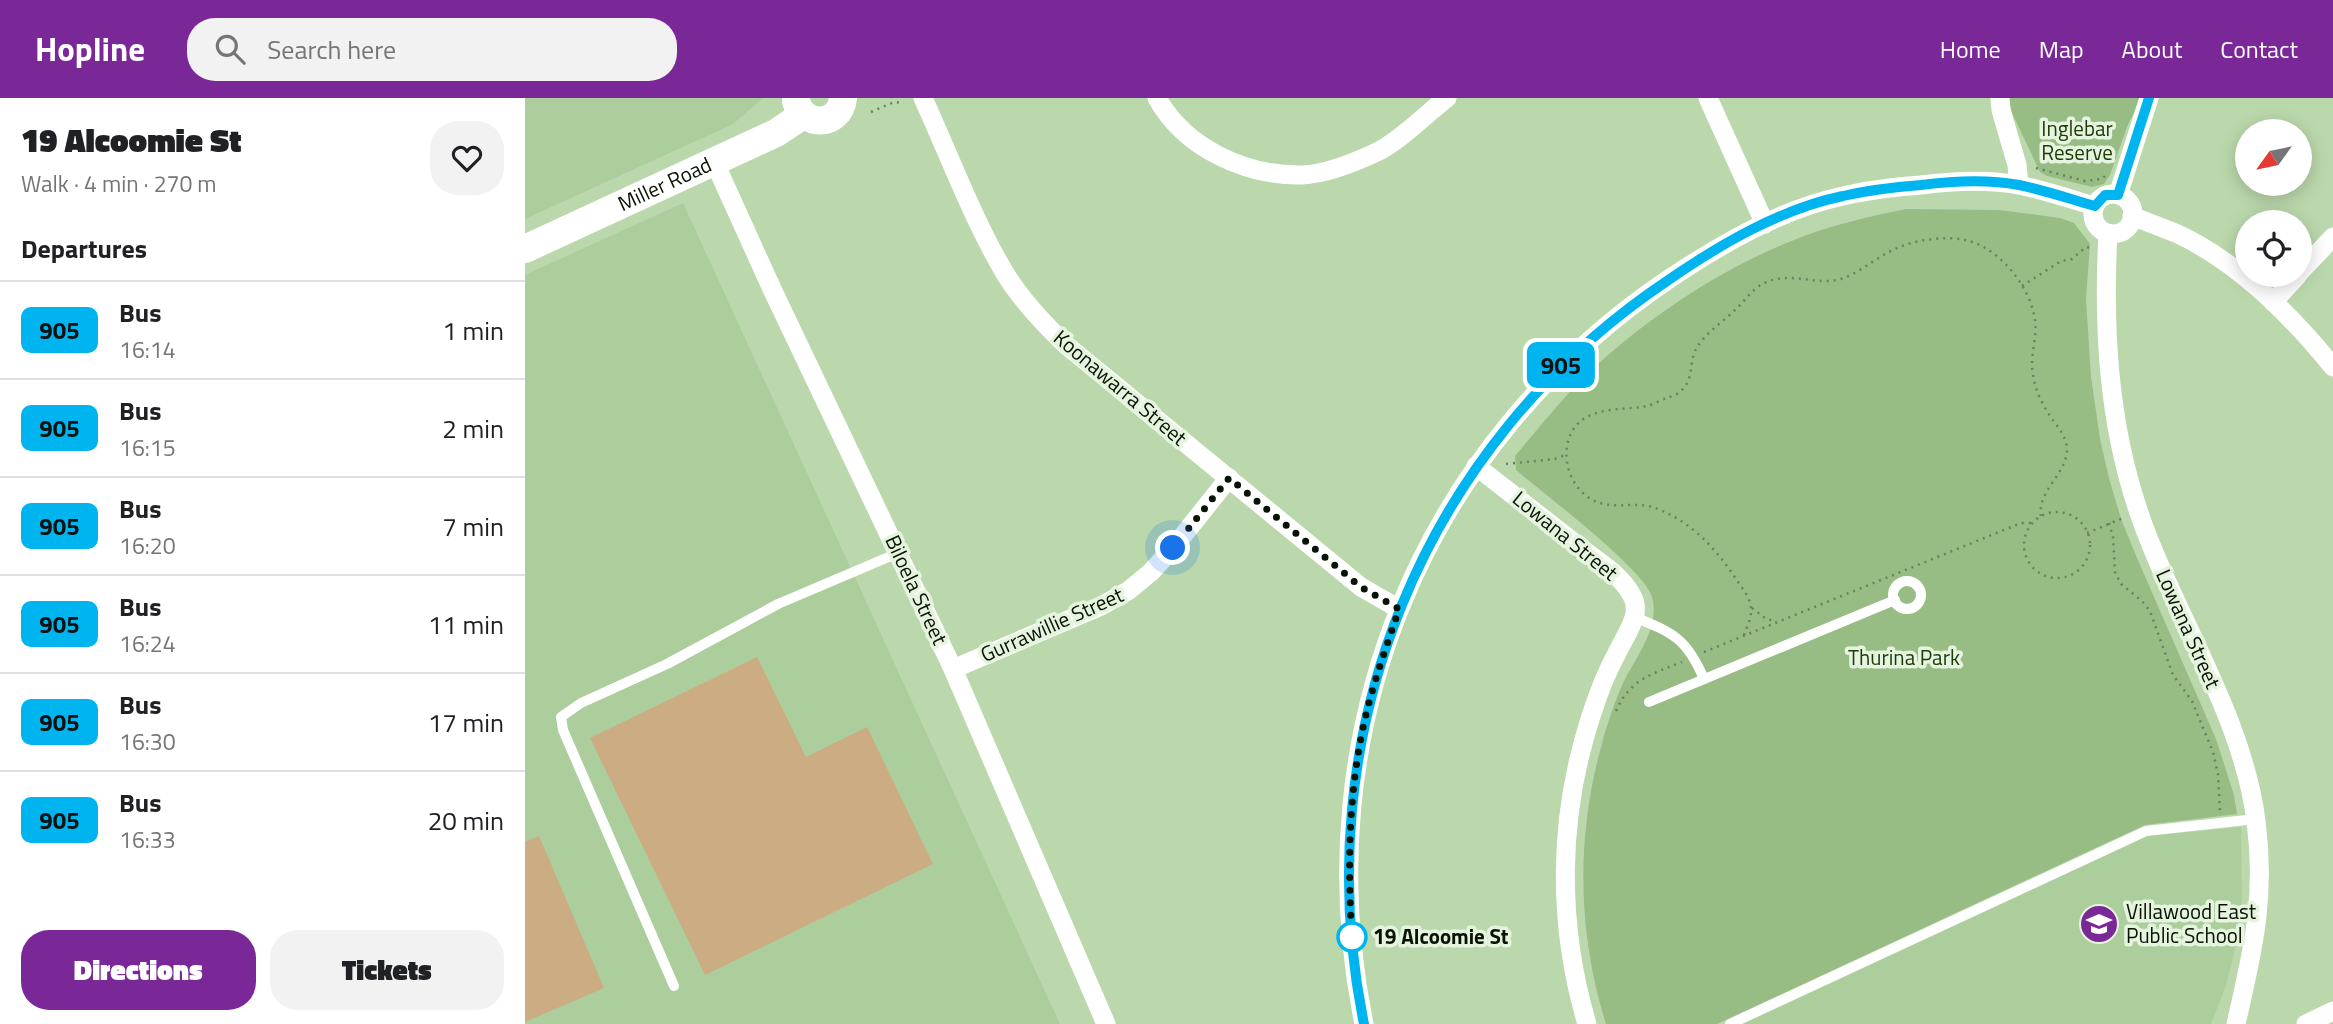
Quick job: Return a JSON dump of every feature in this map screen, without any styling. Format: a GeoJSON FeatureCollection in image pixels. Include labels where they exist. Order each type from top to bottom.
{"type":"FeatureCollection","features":[{"type":"Feature","properties":{"kind":"main road"},"geometry":{"type":"LineString","coordinates":[[800,106],[815,121],[830,120],[840,110],[843,98]]}},
{"type":"Feature","properties":{"kind":"main road","name":"Miller Road"},"geometry":{"type":"LineString","coordinates":[[525,249],[776,133],[800,106]]}},
{"type":"Feature","properties":{"kind":"street"},"geometry":{"type":"LineString","coordinates":[[1157,98],[1189,137],[1223,159],[1262,172],[1304,175],[1345,166],[1382,149],[1447,98]]}},
{"type":"Feature","properties":{"kind":"street"},"geometry":{"type":"LineString","coordinates":[[1708,98],[1765,224]]}},
{"type":"Feature","properties":{"kind":"street"},"geometry":{"type":"LineString","coordinates":[[2000,98],[2017,165],[2019,185]]}},
{"type":"Feature","properties":{"kind":"street"},"geometry":{"type":"LineString","coordinates":[[2118,195],[2149,98]]}},
{"type":"Feature","properties":{"kind":"street","name":"Koonawarra Street"},"geometry":{"type":"LineString","coordinates":[[913,101],[1007,276],[1035,314],[1066,345],[1361,587],[1399,609]]}},
{"type":"Feature","properties":{"kind":"street","name":"Biloela Street"},"geometry":{"type":"LineString","coordinates":[[714,161],[953,669],[1106,1024]]}},
{"type":"Feature","properties":{"kind":"street"},"geometry":{"type":"LineString","coordinates":[[1364,1024],[1350,915],[1350,816],[1361,737],[1381,663],[1399,609],[1442,519],[1498,436],[1552,375],[1603,328],[1693,263],[1765,224],[1840,196],[1885,188],[1970,182],[2019,185],[2095,206]]}},
{"type":"Feature","properties":{"kind":"street"},"geometry":{"type":"LineString","coordinates":[[2105,195],[2118,195],[2129,202],[2132,216],[2129,227],[2103,241],[2093,217],[2095,206],[2105,195]]}},
{"type":"Feature","properties":{"kind":"street"},"geometry":{"type":"LineString","coordinates":[[2132,216],[2179,235],[2212,254],[2273,302],[2305,333],[2333,366]]}},
{"type":"Feature","properties":{"kind":"street"},"geometry":{"type":"LineString","coordinates":[[2312,260],[2333,237]]}},
{"type":"Feature","properties":{"kind":"street","name":"Lowana Street"},"geometry":{"type":"LineString","coordinates":[[2103,241],[2107,362],[2121,450],[2138,511],[2238,748],[2256,819],[2261,895],[2257,929],[2236,1024]]}},
{"type":"Feature","properties":{"kind":"street"},"geometry":{"type":"LineString","coordinates":[[2273,302],[2287,287]]}},
{"type":"Feature","properties":{"kind":"street","name":"Lowana Street"},"geometry":{"type":"LineString","coordinates":[[1476,466],[1623,582],[1636,605],[1634,617]]}},
{"type":"Feature","properties":{"kind":"street","name":"Gurrawillie Street"},"geometry":{"type":"LineString","coordinates":[[953,669],[1101,606],[1128,591],[1151,572],[1173,548],[1229,478]]}},
{"type":"Feature","properties":{"kind":"street"},"geometry":{"type":"LineString","coordinates":[[1587,1024],[1573,969],[1567,927],[1564,884],[1566,839],[1576,774],[1590,719],[1602,682],[1634,617]]}},
{"type":"Feature","properties":{"kind":"street"},"geometry":{"type":"LineString","coordinates":[[2305,1024],[2333,1012]]}},
{"type":"Feature","properties":{"kind":"lane"},"geometry":{"type":"LineString","coordinates":[[674,986],[568,743],[561,717],[581,703],[667,664],[778,604],[898,553]]}},
{"type":"Feature","properties":{"kind":"lane"},"geometry":{"type":"LineString","coordinates":[[1649,702],[1895,600]]}},
{"type":"Feature","properties":{"kind":"lane"},"geometry":{"type":"LineString","coordinates":[[1634,617],[1668,632],[1682,643],[1694,657],[1704,679]]}},
{"type":"Feature","properties":{"kind":"lane"},"geometry":{"type":"LineString","coordinates":[[1730,1024],[2146,831],[2256,819]]}},
{"type":"Feature","properties":{"kind":"path"},"geometry":{"type":"LineString","coordinates":[[871,112],[894,102],[913,101]]}},
{"type":"Feature","properties":{"kind":"path"},"geometry":{"type":"LineString","coordinates":[[2036,168],[2085,181],[2102,179],[2105,174],[2110,175]]}},
{"type":"Feature","properties":{"kind":"path"},"geometry":{"type":"LineString","coordinates":[[1744,635],[1751,607],[1749,598],[1712,547],[1693,529],[1656,508],[1639,503],[1602,504],[1590,498],[1579,488],[1569,472],[1565,455],[1570,436],[1588,417],[1606,410],[1650,405],[1682,391],[1690,377],[1698,346],[1747,297],[1767,282],[1792,276],[1834,281],[1847,277],[1898,247],[1938,239],[1965,240],[1980,245],[2011,271],[2030,299],[2037,330],[2032,370],[2038,396],[2063,433],[2067,450],[2064,462],[2046,493],[2041,516]]}},
{"type":"Feature","properties":{"kind":"path"},"geometry":{"type":"LineString","coordinates":[[2022,286],[2061,261],[2072,259],[2086,247],[2103,241]]}},
{"type":"Feature","properties":{"kind":"path"},"geometry":{"type":"LineString","coordinates":[[1506,464],[1555,459],[1565,455]]}},
{"type":"Feature","properties":{"kind":"path"},"geometry":{"type":"LineString","coordinates":[[2087,533],[2138,511]]}},
{"type":"Feature","properties":{"kind":"path"},"geometry":{"type":"LineString","coordinates":[[2061,512],[2080,521],[2087,533],[2089,551],[2078,570],[2057,578],[2046,576],[2029,562],[2025,552],[2027,532],[2032,523],[2041,516],[2061,512]]}},
{"type":"Feature","properties":{"kind":"path"},"geometry":{"type":"LineString","coordinates":[[1616,711],[1637,681],[2021,523],[2032,523]]}},
{"type":"Feature","properties":{"kind":"path"},"geometry":{"type":"LineString","coordinates":[[2109,523],[2113,537],[2115,572],[2121,584],[2150,611],[2173,675],[2192,701],[2213,752],[2223,822]]}},
{"type":"Feature","properties":{"kind":"path"},"geometry":{"type":"LineString","coordinates":[[1751,607],[1765,618],[1776,622]]}},
{"type":"Feature","properties":{"kind":"shaded area"},"geometry":{"type":"Polygon","coordinates":[[[525,98],[763,98],[733,124],[525,219],[525,98]]]}},
{"type":"Feature","properties":{"kind":"shaded area"},"geometry":{"type":"Polygon","coordinates":[[[683,203],[1060,1024],[525,1024],[525,275],[683,203]]]}},
{"type":"Feature","properties":{"kind":"shaded area","name":"Villawood East Public School"},"geometry":{"type":"Polygon","coordinates":[[[2241,827],[2242,907],[2237,941],[2226,985],[2211,1024],[1743,1024],[2148,836],[2241,827]]]}},
{"type":"Feature","properties":{"kind":"green space","name":"Inglebar Reserve"},"geometry":{"type":"Polygon","coordinates":[[[2009,98],[2141,98],[2127,127],[2110,175],[2104,184],[2092,187],[2040,172],[2012,113],[2009,98]]]}},
{"type":"Feature","properties":{"kind":"green space","name":"Thurina Park"},"geometry":{"type":"Polygon","coordinates":[[[1906,209],[1999,210],[2060,218],[2074,223],[2090,244],[2086,299],[2091,377],[2109,478],[2121,519],[2216,739],[2234,795],[2237,814],[2145,825],[1717,1024],[1606,1024],[1585,922],[1583,888],[1587,819],[1592,785],[1609,720],[1625,679],[1649,633],[1654,609],[1652,597],[1645,584],[1613,551],[1516,470],[1515,456],[1585,376],[1632,335],[1683,298],[1738,266],[1794,240],[1863,218],[1906,209]]]}},
{"type":"Feature","properties":{"kind":"building"},"geometry":{"type":"Polygon","coordinates":[[[757,657],[806,757],[867,727],[933,864],[705,975],[590,738],[757,657]]]}},
{"type":"Feature","properties":{"kind":"building"},"geometry":{"type":"Polygon","coordinates":[[[539,836],[604,988],[525,1022],[525,842],[539,836]]]}},
{"type":"Feature","properties":{"kind":"bus line","name":"905"},"geometry":{"type":"LineString","coordinates":[[1364,1024],[1352,941],[1348,864],[1350,816],[1361,737],[1381,663],[1399,609],[1416,570],[1442,519],[1498,436],[1560,366],[1647,294],[1732,241],[1804,208],[1840,196],[1934,183],[2019,185],[2095,206],[2105,195],[2118,195],[2149,98]]}},
{"type":"Feature","properties":{"kind":"place","name":"Villawood East Public School"},"geometry":{"type":"Point","coordinates":[2099,924]}},
{"type":"Feature","properties":{"kind":"place","name":"19 Alcoomie St"},"geometry":{"type":"Point","coordinates":[1352,937]}},
{"type":"Feature","properties":{"kind":"route"},"geometry":{"type":"LineString","coordinates":[[1173,548],[1229,478],[1361,587],[1399,609],[1361,737],[1350,816],[1348,864],[1352,941],[1352,937]]}}]}
